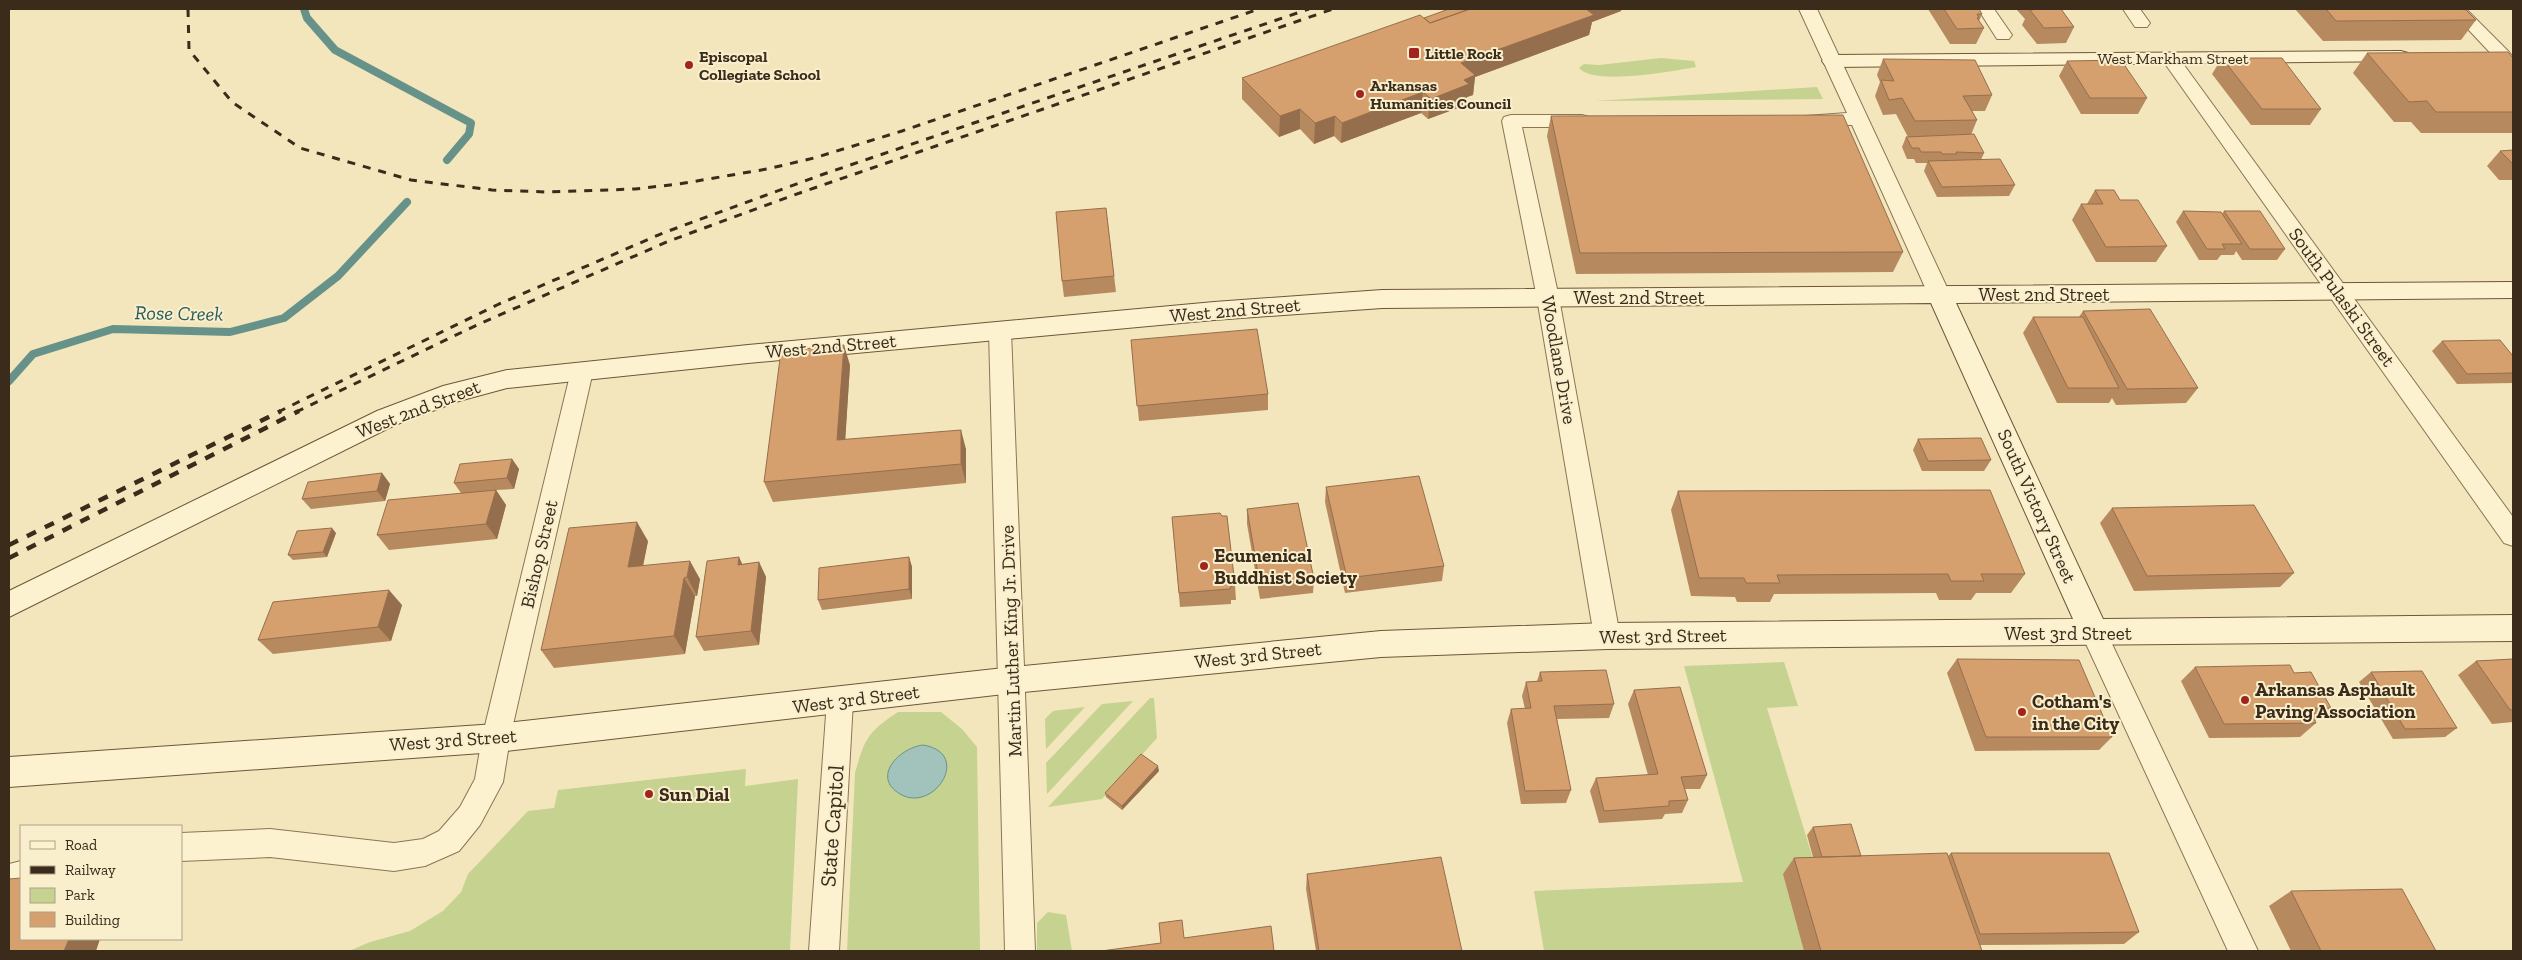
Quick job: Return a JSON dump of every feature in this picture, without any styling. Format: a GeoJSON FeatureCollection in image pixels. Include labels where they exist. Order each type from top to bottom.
{"type":"FeatureCollection","features":[{"type":"Feature","properties":{"kind":"main road"},"geometry":{"type":"LineString","coordinates":[[2473,56],[2510,60]]}},
{"type":"Feature","properties":{"kind":"main road","name":"West Markham Street"},"geometry":{"type":"LineString","coordinates":[[1832,61],[2424,57]]}},
{"type":"Feature","properties":{"kind":"main road","name":"West 2nd Street"},"geometry":{"type":"LineString","coordinates":[[9,605],[386,418],[484,384],[507,379],[1000,331],[1317,303],[1416,298],[2513,290]]}},
{"type":"Feature","properties":{"kind":"main road","name":"South Victory Street"},"geometry":{"type":"LineString","coordinates":[[1939,294],[2027,482],[2094,633]]}},
{"type":"Feature","properties":{"kind":"main road","name":"West 3rd Street"},"geometry":{"type":"LineString","coordinates":[[9,772],[496,738],[840,701],[1013,680],[1380,644],[1498,638],[1607,636],[2513,628]]}},
{"type":"Feature","properties":{"kind":"street","name":"South Victory Street"},"geometry":{"type":"LineString","coordinates":[[1808,9],[1939,294]]}},
{"type":"Feature","properties":{"kind":"street"},"geometry":{"type":"LineString","coordinates":[[1986,9],[2003,36]]}},
{"type":"Feature","properties":{"kind":"street"},"geometry":{"type":"LineString","coordinates":[[2131,9],[2141,24]]}},
{"type":"Feature","properties":{"kind":"street"},"geometry":{"type":"LineString","coordinates":[[2456,9],[2510,60]]}},
{"type":"Feature","properties":{"kind":"street","name":"South Pulaski Street"},"geometry":{"type":"LineString","coordinates":[[2170,58],[2513,536]]}},
{"type":"Feature","properties":{"kind":"street"},"geometry":{"type":"LineString","coordinates":[[1797,120],[1859,119]]}},
{"type":"Feature","properties":{"kind":"street","name":"Woodlane Drive"},"geometry":{"type":"LineString","coordinates":[[1605,120],[1511,121],[1548,298],[1607,636]]}},
{"type":"Feature","properties":{"kind":"street","name":"Martin Luther King Jr. Drive"},"geometry":{"type":"LineString","coordinates":[[1000,331],[1013,680],[1020,951]]}},
{"type":"Feature","properties":{"kind":"street","name":"Bishop Street"},"geometry":{"type":"LineString","coordinates":[[182,847],[270,843],[394,857],[425,852],[449,841],[470,816],[489,782],[496,738],[582,371]]}},
{"type":"Feature","properties":{"kind":"street","name":"South Victory Street"},"geometry":{"type":"LineString","coordinates":[[2094,633],[2243,951]]}},
{"type":"Feature","properties":{"kind":"street","name":"State Capitol"},"geometry":{"type":"LineString","coordinates":[[824,951],[840,701]]}},
{"type":"Feature","properties":{"kind":"green space"},"geometry":{"type":"Polygon","coordinates":[[[1661,58],[1694,61],[1696,67],[1653,74],[1616,77],[1587,73],[1579,68],[1584,64],[1599,65],[1661,58]]]}},
{"type":"Feature","properties":{"kind":"green space"},"geometry":{"type":"Polygon","coordinates":[[[1817,87],[1823,99],[1595,101],[1817,87]]]}},
{"type":"Feature","properties":{"kind":"green space"},"geometry":{"type":"Polygon","coordinates":[[[1784,662],[1798,706],[1767,708],[1817,872],[1806,951],[1544,951],[1534,891],[1743,882],[1684,666],[1784,662]]]}},
{"type":"Feature","properties":{"kind":"green space"},"geometry":{"type":"Polygon","coordinates":[[[1150,698],[1154,698],[1157,738],[1102,799],[1048,807],[1150,698]]]}},
{"type":"Feature","properties":{"kind":"green space"},"geometry":{"type":"Polygon","coordinates":[[[1133,701],[1047,794],[1046,763],[1102,704],[1133,701]]]}},
{"type":"Feature","properties":{"kind":"green space"},"geometry":{"type":"Polygon","coordinates":[[[1085,707],[1046,749],[1045,719],[1053,711],[1085,707]]]}},
{"type":"Feature","properties":{"kind":"green space"},"geometry":{"type":"Polygon","coordinates":[[[898,712],[941,712],[962,729],[977,747],[980,951],[847,951],[855,773],[865,744],[873,731],[898,712]]]}},
{"type":"Feature","properties":{"kind":"green space"},"geometry":{"type":"Polygon","coordinates":[[[746,769],[745,786],[798,779],[790,951],[349,951],[370,942],[410,931],[443,911],[461,892],[468,874],[528,811],[554,808],[558,790],[746,769]]]}},
{"type":"Feature","properties":{"kind":"green space"},"geometry":{"type":"Polygon","coordinates":[[[1048,912],[1066,915],[1072,951],[1037,951],[1037,923],[1048,912]]]}},
{"type":"Feature","properties":{"kind":"water"},"geometry":{"type":"Polygon","coordinates":[[[923,745],[938,750],[945,759],[947,769],[943,780],[925,796],[913,798],[900,794],[892,787],[888,780],[888,772],[898,757],[914,747],[923,745]]]}},
{"type":"Feature","properties":{"kind":"building"},"geometry":{"type":"Polygon","coordinates":[[[1449,9],[1470,9],[1430,23],[1424,18],[1449,9]]]}},
{"type":"Feature","properties":{"kind":"building"},"geometry":{"type":"Polygon","coordinates":[[[1470,9],[1586,9],[1594,15],[1461,63],[1475,75],[1464,80],[1469,84],[1431,99],[1423,92],[1342,123],[1335,116],[1315,123],[1300,109],[1280,116],[1242,78],[1420,15],[1430,23],[1470,9]]]}},
{"type":"Feature","properties":{"kind":"building"},"geometry":{"type":"Polygon","coordinates":[[[1944,9],[1979,9],[1982,14],[1977,14],[1979,18],[1977,18],[1984,28],[1957,29],[1944,9]]]}},
{"type":"Feature","properties":{"kind":"building"},"geometry":{"type":"Polygon","coordinates":[[[2061,9],[2074,27],[2044,28],[2030,10],[2061,9]]]}},
{"type":"Feature","properties":{"kind":"building"},"geometry":{"type":"Polygon","coordinates":[[[2326,9],[2465,9],[2476,20],[2336,21],[2326,9]]]}},
{"type":"Feature","properties":{"kind":"building"},"geometry":{"type":"Polygon","coordinates":[[[2508,52],[2513,58],[2513,112],[2436,112],[2427,101],[2409,102],[2367,53],[2508,52]]]}},
{"type":"Feature","properties":{"kind":"building"},"geometry":{"type":"Polygon","coordinates":[[[2222,58],[2282,58],[2321,109],[2262,109],[2222,58]]]}},
{"type":"Feature","properties":{"kind":"building"},"geometry":{"type":"Polygon","coordinates":[[[1883,59],[1975,60],[1992,95],[1963,96],[1977,120],[1915,121],[1902,98],[1889,100],[1881,80],[1894,81],[1883,59]]]}},
{"type":"Feature","properties":{"kind":"building"},"geometry":{"type":"Polygon","coordinates":[[[2121,60],[2147,98],[2090,98],[2067,61],[2121,60]]]}},
{"type":"Feature","properties":{"kind":"building"},"geometry":{"type":"Polygon","coordinates":[[[1843,115],[1903,252],[1580,253],[1551,116],[1843,115]]]}},
{"type":"Feature","properties":{"kind":"building"},"geometry":{"type":"Polygon","coordinates":[[[1974,134],[1984,153],[1956,152],[1957,154],[1942,154],[1941,152],[1921,152],[1919,148],[1912,148],[1906,137],[1974,134]]]}},
{"type":"Feature","properties":{"kind":"building"},"geometry":{"type":"Polygon","coordinates":[[[2513,150],[2513,164],[2500,151],[2513,150]]]}},
{"type":"Feature","properties":{"kind":"building"},"geometry":{"type":"Polygon","coordinates":[[[2000,159],[2015,185],[1942,187],[1928,161],[2000,159]]]}},
{"type":"Feature","properties":{"kind":"building"},"geometry":{"type":"Polygon","coordinates":[[[2095,190],[2114,190],[2120,200],[2138,200],[2167,246],[2106,247],[2081,204],[2103,204],[2095,190]]]}},
{"type":"Feature","properties":{"kind":"building"},"geometry":{"type":"Polygon","coordinates":[[[1106,208],[1114,276],[1062,281],[1056,212],[1106,208]]]}},
{"type":"Feature","properties":{"kind":"building"},"geometry":{"type":"Polygon","coordinates":[[[2183,211],[2221,212],[2242,244],[2222,244],[2225,249],[2207,249],[2183,211]]]}},
{"type":"Feature","properties":{"kind":"building"},"geometry":{"type":"Polygon","coordinates":[[[2224,211],[2260,211],[2285,249],[2250,249],[2224,211]]]}},
{"type":"Feature","properties":{"kind":"building"},"geometry":{"type":"Polygon","coordinates":[[[2150,309],[2198,388],[2127,389],[2083,311],[2150,309]]]}},
{"type":"Feature","properties":{"kind":"building"},"geometry":{"type":"Polygon","coordinates":[[[2033,317],[2083,317],[2119,388],[2068,388],[2033,317]]]}},
{"type":"Feature","properties":{"kind":"building"},"geometry":{"type":"Polygon","coordinates":[[[1257,329],[1268,394],[1137,406],[1131,340],[1257,329]]]}},
{"type":"Feature","properties":{"kind":"building"},"geometry":{"type":"Polygon","coordinates":[[[2500,340],[2513,356],[2513,373],[2467,374],[2442,341],[2500,340]]]}},
{"type":"Feature","properties":{"kind":"building"},"geometry":{"type":"Polygon","coordinates":[[[844,345],[837,440],[961,430],[961,464],[764,482],[781,351],[844,345]]]}},
{"type":"Feature","properties":{"kind":"building"},"geometry":{"type":"Polygon","coordinates":[[[1981,438],[1991,460],[1928,461],[1918,439],[1981,438]]]}},
{"type":"Feature","properties":{"kind":"building"},"geometry":{"type":"Polygon","coordinates":[[[512,459],[507,478],[454,483],[460,464],[512,459]]]}},
{"type":"Feature","properties":{"kind":"building"},"geometry":{"type":"Polygon","coordinates":[[[382,473],[377,491],[302,499],[308,482],[382,473]]]}},
{"type":"Feature","properties":{"kind":"building"},"geometry":{"type":"Polygon","coordinates":[[[1419,476],[1444,566],[1347,578],[1326,487],[1419,476]]]}},
{"type":"Feature","properties":{"kind":"building"},"geometry":{"type":"Polygon","coordinates":[[[496,490],[486,524],[377,535],[388,500],[496,490]]]}},
{"type":"Feature","properties":{"kind":"building"},"geometry":{"type":"Polygon","coordinates":[[[1990,490],[2025,574],[1981,574],[1984,581],[1951,581],[1948,574],[1777,575],[1780,583],[1746,583],[1744,578],[1699,578],[1678,491],[1990,490]]]}},
{"type":"Feature","properties":{"kind":"building"},"geometry":{"type":"Polygon","coordinates":[[[1298,503],[1314,579],[1260,585],[1247,509],[1298,503]]]}},
{"type":"Feature","properties":{"kind":"building"},"geometry":{"type":"Polygon","coordinates":[[[2254,505],[2294,573],[2147,576],[2112,508],[2254,505]]]}},
{"type":"Feature","properties":{"kind":"building","name":"Ecumenical Buddhist Society"},"geometry":{"type":"Polygon","coordinates":[[[1220,513],[1222,516],[1227,516],[1235,585],[1231,586],[1230,589],[1179,593],[1172,517],[1220,513]]]}},
{"type":"Feature","properties":{"kind":"building"},"geometry":{"type":"Polygon","coordinates":[[[637,522],[628,567],[690,561],[687,577],[684,578],[674,636],[541,650],[569,528],[637,522]]]}},
{"type":"Feature","properties":{"kind":"building"},"geometry":{"type":"Polygon","coordinates":[[[332,528],[323,552],[288,555],[297,531],[332,528]]]}},
{"type":"Feature","properties":{"kind":"building"},"geometry":{"type":"Polygon","coordinates":[[[739,557],[738,565],[759,562],[751,631],[696,637],[707,561],[739,557]]]}},
{"type":"Feature","properties":{"kind":"building"},"geometry":{"type":"Polygon","coordinates":[[[909,557],[909,589],[818,600],[819,568],[909,557]]]}},
{"type":"Feature","properties":{"kind":"building"},"geometry":{"type":"Polygon","coordinates":[[[389,590],[378,627],[258,640],[273,602],[389,590]]]}},
{"type":"Feature","properties":{"kind":"building","name":"Cotham's in the City"},"geometry":{"type":"Polygon","coordinates":[[[1957,659],[2079,660],[2112,737],[1986,737],[1957,659]]]}},
{"type":"Feature","properties":{"kind":"building"},"geometry":{"type":"Polygon","coordinates":[[[2513,659],[2513,710],[2510,710],[2476,661],[2513,659]]]}},
{"type":"Feature","properties":{"kind":"building"},"geometry":{"type":"Polygon","coordinates":[[[2290,665],[2294,673],[2311,672],[2331,708],[2308,708],[2316,723],[2224,724],[2195,667],[2290,665]]]}},
{"type":"Feature","properties":{"kind":"building"},"geometry":{"type":"Polygon","coordinates":[[[1606,670],[1614,704],[1554,706],[1571,790],[1525,791],[1511,709],[1531,708],[1526,682],[1542,681],[1540,672],[1606,670]]]}},
{"type":"Feature","properties":{"kind":"building"},"geometry":{"type":"Polygon","coordinates":[[[2422,671],[2457,728],[2405,729],[2371,672],[2422,671]]]}},
{"type":"Feature","properties":{"kind":"building"},"geometry":{"type":"Polygon","coordinates":[[[1680,687],[1707,775],[1681,777],[1688,800],[1669,801],[1669,806],[1604,811],[1596,778],[1658,774],[1634,690],[1680,687]]]}},
{"type":"Feature","properties":{"kind":"building"},"geometry":{"type":"Polygon","coordinates":[[[1141,754],[1158,766],[1122,806],[1105,793],[1141,754]]]}},
{"type":"Feature","properties":{"kind":"building"},"geometry":{"type":"Polygon","coordinates":[[[1851,824],[1861,856],[1822,857],[1813,827],[1851,824]]]}},
{"type":"Feature","properties":{"kind":"building"},"geometry":{"type":"Polygon","coordinates":[[[1947,853],[1982,951],[1821,951],[1794,858],[1947,853]]]}},
{"type":"Feature","properties":{"kind":"building"},"geometry":{"type":"Polygon","coordinates":[[[1951,853],[2109,853],[2139,932],[1980,934],[1951,853]]]}},
{"type":"Feature","properties":{"kind":"building"},"geometry":{"type":"Polygon","coordinates":[[[1441,857],[1462,951],[1319,951],[1307,874],[1441,857]]]}},
{"type":"Feature","properties":{"kind":"building"},"geometry":{"type":"Polygon","coordinates":[[[20,878],[20,940],[69,940],[64,951],[9,951],[9,879],[20,878]]]}},
{"type":"Feature","properties":{"kind":"building"},"geometry":{"type":"Polygon","coordinates":[[[2402,889],[2436,951],[2321,951],[2291,891],[2402,889]]]}},
{"type":"Feature","properties":{"kind":"building"},"geometry":{"type":"Polygon","coordinates":[[[1182,920],[1184,938],[1271,926],[1274,951],[1101,951],[1161,943],[1159,923],[1182,920]]]}},
{"type":"Feature","properties":{"kind":"waterway","name":"Rose Creek"},"geometry":{"type":"LineString","coordinates":[[304,9],[307,18],[335,50],[471,123],[469,134],[447,160]]}},
{"type":"Feature","properties":{"kind":"waterway","name":"Rose Creek"},"geometry":{"type":"LineString","coordinates":[[9,381],[33,354],[113,329],[230,332],[284,318],[338,276],[407,202]]}},
{"type":"Feature","properties":{"kind":"railway"},"geometry":{"type":"LineString","coordinates":[[188,9],[189,50],[232,102],[300,148],[411,180],[492,190],[547,192],[635,189],[679,184],[767,169],[814,158],[902,131],[1259,9]]}},
{"type":"Feature","properties":{"kind":"railway"},"geometry":{"type":"LineString","coordinates":[[278,412],[499,304],[663,233],[821,175],[1309,9]]}},
{"type":"Feature","properties":{"kind":"railway"},"geometry":{"type":"LineString","coordinates":[[296,412],[479,324],[669,241],[791,196],[1333,9]]}},
{"type":"Feature","properties":{"kind":"railway"},"geometry":{"type":"LineString","coordinates":[[9,545],[281,411]]}},
{"type":"Feature","properties":{"kind":"railway"},"geometry":{"type":"LineString","coordinates":[[9,558],[299,411]]}},
{"type":"Feature","properties":{"kind":"place","name":"Little Rock"},"geometry":{"type":"Point","coordinates":[1414,53]}},
{"type":"Feature","properties":{"kind":"place","name":"Episcopal Collegiate School"},"geometry":{"type":"Point","coordinates":[689,65]}},
{"type":"Feature","properties":{"kind":"place","name":"Arkansas Humanities Council"},"geometry":{"type":"Point","coordinates":[1360,94]}},
{"type":"Feature","properties":{"kind":"place","name":"Ecumenical Buddhist Society"},"geometry":{"type":"Point","coordinates":[1204,566]}},
{"type":"Feature","properties":{"kind":"place","name":"Arkansas Asphault Paving Association"},"geometry":{"type":"Point","coordinates":[2245,700]}},
{"type":"Feature","properties":{"kind":"place","name":"Cotham's in the City"},"geometry":{"type":"Point","coordinates":[2022,712]}},
{"type":"Feature","properties":{"kind":"place","name":"Sun Dial"},"geometry":{"type":"Point","coordinates":[649,794]}}]}
